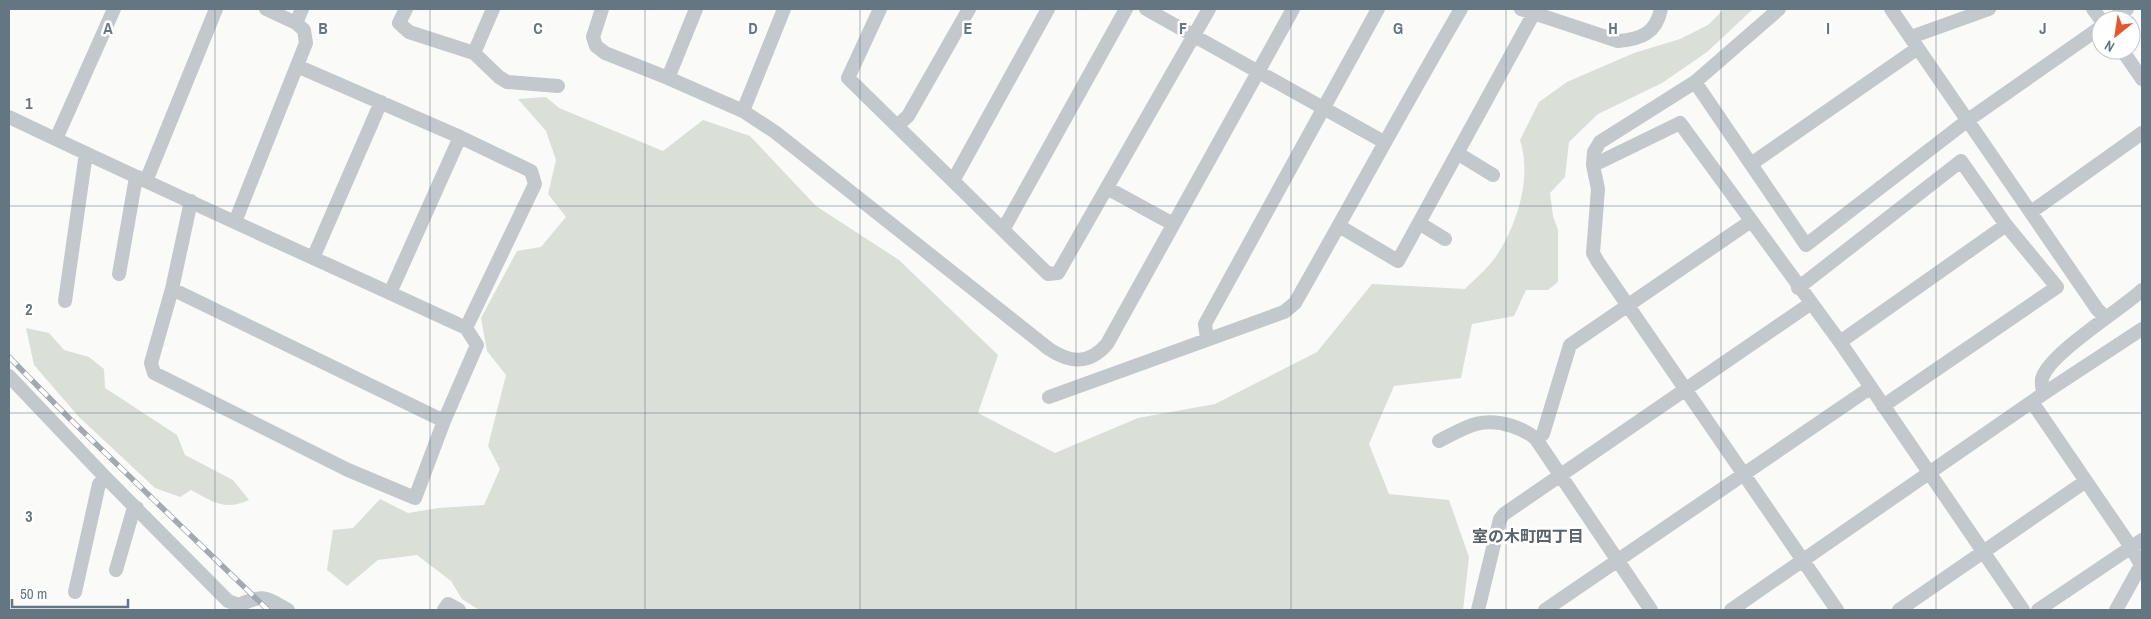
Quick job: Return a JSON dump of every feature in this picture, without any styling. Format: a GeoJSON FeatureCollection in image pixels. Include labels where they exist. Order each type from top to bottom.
{"type":"FeatureCollection","features":[{"type":"Feature","properties":{"kind":"street"},"geometry":{"type":"LineString","coordinates":[[56,139],[114,9]]}},
{"type":"Feature","properties":{"kind":"street"},"geometry":{"type":"LineString","coordinates":[[119,274],[135,184],[142,179],[216,9]]}},
{"type":"Feature","properties":{"kind":"street"},"geometry":{"type":"LineString","coordinates":[[235,222],[306,43],[304,30],[296,23],[266,9]]}},
{"type":"Feature","properties":{"kind":"street"},"geometry":{"type":"LineString","coordinates":[[296,23],[302,9]]}},
{"type":"Feature","properties":{"kind":"street"},"geometry":{"type":"LineString","coordinates":[[406,9],[399,23],[409,32],[474,53],[499,77],[507,82],[558,86]]}},
{"type":"Feature","properties":{"kind":"street"},"geometry":{"type":"LineString","coordinates":[[474,53],[493,9]]}},
{"type":"Feature","properties":{"kind":"street"},"geometry":{"type":"LineString","coordinates":[[602,9],[593,37],[596,46],[605,53],[743,111],[775,132],[1049,349],[1062,358],[1077,360],[1100,352],[1106,344],[1293,9]]}},
{"type":"Feature","properties":{"kind":"street"},"geometry":{"type":"LineString","coordinates":[[668,78],[696,9]]}},
{"type":"Feature","properties":{"kind":"street"},"geometry":{"type":"LineString","coordinates":[[743,111],[784,9]]}},
{"type":"Feature","properties":{"kind":"street"},"geometry":{"type":"LineString","coordinates":[[880,9],[848,78],[1048,274],[1058,273],[1209,9]]}},
{"type":"Feature","properties":{"kind":"street"},"geometry":{"type":"LineString","coordinates":[[898,125],[908,116],[968,9]]}},
{"type":"Feature","properties":{"kind":"street"},"geometry":{"type":"LineString","coordinates":[[953,181],[1048,9]]}},
{"type":"Feature","properties":{"kind":"street"},"geometry":{"type":"LineString","coordinates":[[1003,230],[1126,9]]}},
{"type":"Feature","properties":{"kind":"street"},"geometry":{"type":"LineString","coordinates":[[1146,9],[1384,142]]}},
{"type":"Feature","properties":{"kind":"street"},"geometry":{"type":"LineString","coordinates":[[1207,339],[1205,324],[1378,9]]}},
{"type":"Feature","properties":{"kind":"street"},"geometry":{"type":"LineString","coordinates":[[1049,397],[1284,312],[1295,303],[1384,142],[1461,9]]}},
{"type":"Feature","properties":{"kind":"street"},"geometry":{"type":"LineString","coordinates":[[1339,226],[1398,261],[1457,153],[1528,11],[1618,41],[1628,40],[1651,31],[1658,22],[1661,9]]}},
{"type":"Feature","properties":{"kind":"street"},"geometry":{"type":"LineString","coordinates":[[1779,9],[1695,82],[1600,142],[1594,152],[1593,162],[1598,189],[1593,253],[1685,391],[1745,474],[1802,561],[1837,610]]}},
{"type":"Feature","properties":{"kind":"street"},"geometry":{"type":"LineString","coordinates":[[1891,9],[2097,309],[2105,317]]}},
{"type":"Feature","properties":{"kind":"street"},"geometry":{"type":"LineString","coordinates":[[1751,164],[1915,43],[1989,9]]}},
{"type":"Feature","properties":{"kind":"street"},"geometry":{"type":"LineString","coordinates":[[1695,82],[1806,245],[1968,120],[2091,34]]}},
{"type":"Feature","properties":{"kind":"street"},"geometry":{"type":"LineString","coordinates":[[2129,60],[2142,79]]}},
{"type":"Feature","properties":{"kind":"street"},"geometry":{"type":"LineString","coordinates":[[297,66],[460,137],[531,171],[535,184],[466,328]]}},
{"type":"Feature","properties":{"kind":"street"},"geometry":{"type":"LineString","coordinates":[[313,258],[381,102]]}},
{"type":"Feature","properties":{"kind":"street"},"geometry":{"type":"LineString","coordinates":[[9,117],[191,201],[235,222],[466,328],[477,346],[444,421],[415,498],[348,470],[154,373],[151,363],[172,289],[191,201]]}},
{"type":"Feature","properties":{"kind":"street"},"geometry":{"type":"LineString","coordinates":[[1593,162],[1600,162],[1680,123],[1798,288],[1840,342],[2023,610]]}},
{"type":"Feature","properties":{"kind":"street"},"geometry":{"type":"LineString","coordinates":[[2032,212],[2142,133]]}},
{"type":"Feature","properties":{"kind":"street"},"geometry":{"type":"LineString","coordinates":[[390,293],[460,137]]}},
{"type":"Feature","properties":{"kind":"street"},"geometry":{"type":"LineString","coordinates":[[65,301],[86,153]]}},
{"type":"Feature","properties":{"kind":"street"},"geometry":{"type":"LineString","coordinates":[[1457,153],[1493,175]]}},
{"type":"Feature","properties":{"kind":"street"},"geometry":{"type":"LineString","coordinates":[[1798,288],[1961,161],[2006,225],[2057,287],[1883,406]]}},
{"type":"Feature","properties":{"kind":"street"},"geometry":{"type":"LineString","coordinates":[[1107,188],[1173,224]]}},
{"type":"Feature","properties":{"kind":"street"},"geometry":{"type":"LineString","coordinates":[[1536,439],[1543,434],[1570,344],[1751,222]]}},
{"type":"Feature","properties":{"kind":"street"},"geometry":{"type":"LineString","coordinates":[[1419,223],[1445,239]]}},
{"type":"Feature","properties":{"kind":"street"},"geometry":{"type":"LineString","coordinates":[[1840,342],[2006,225]]}},
{"type":"Feature","properties":{"kind":"street"},"geometry":{"type":"LineString","coordinates":[[172,289],[444,421]]}},
{"type":"Feature","properties":{"kind":"street"},"geometry":{"type":"LineString","coordinates":[[2116,610],[2142,565],[2137,544],[2086,481],[2037,398],[2042,379],[2051,364],[2105,317],[2142,291]]}},
{"type":"Feature","properties":{"kind":"street"},"geometry":{"type":"LineString","coordinates":[[1478,610],[1500,519],[1559,475],[1685,391],[1810,304]]}},
{"type":"Feature","properties":{"kind":"street"},"geometry":{"type":"LineString","coordinates":[[1731,610],[2037,398],[2142,329]]}},
{"type":"Feature","properties":{"kind":"street"},"geometry":{"type":"LineString","coordinates":[[1089,357],[1097,379]]}},
{"type":"Feature","properties":{"kind":"street"},"geometry":{"type":"LineString","coordinates":[[9,376],[228,601],[239,607],[255,598],[266,598],[288,610]]}},
{"type":"Feature","properties":{"kind":"street"},"geometry":{"type":"LineString","coordinates":[[1545,610],[1870,388]]}},
{"type":"Feature","properties":{"kind":"street"},"geometry":{"type":"LineString","coordinates":[[1439,441],[1472,424],[1497,421],[1528,431],[1536,439],[1651,610]]}},
{"type":"Feature","properties":{"kind":"street"},"geometry":{"type":"LineString","coordinates":[[75,592],[99,484],[105,476]]}},
{"type":"Feature","properties":{"kind":"street"},"geometry":{"type":"LineString","coordinates":[[1899,610],[2086,481]]}},
{"type":"Feature","properties":{"kind":"street"},"geometry":{"type":"LineString","coordinates":[[116,570],[132,511],[137,508]]}},
{"type":"Feature","properties":{"kind":"street"},"geometry":{"type":"LineString","coordinates":[[2038,610],[2137,544]]}},
{"type":"Feature","properties":{"kind":"street"},"geometry":{"type":"LineString","coordinates":[[444,610],[448,604],[459,610]]}},
{"type":"Feature","properties":{"kind":"shaded area"},"geometry":{"type":"Polygon","coordinates":[[[1724,9],[1753,9],[1707,52],[1662,83],[1598,114],[1569,142],[1565,177],[1550,193],[1553,216],[1558,230],[1558,282],[1548,290],[1526,290],[1514,316],[1472,324],[1461,378],[1394,386],[1369,444],[1389,494],[1449,500],[1469,557],[1463,610],[479,610],[462,599],[451,581],[417,555],[378,560],[347,586],[327,570],[333,530],[353,528],[380,499],[408,513],[439,508],[484,505],[500,469],[488,446],[506,375],[487,351],[481,318],[517,251],[541,247],[566,217],[548,194],[556,160],[546,131],[518,99],[546,97],[559,108],[663,151],[703,120],[750,136],[816,206],[899,260],[998,355],[978,413],[1055,453],[1138,418],[1215,404],[1317,352],[1372,284],[1465,289],[1494,259],[1505,242],[1517,214],[1524,184],[1523,154],[1520,140],[1539,102],[1567,82],[1634,53],[1680,39],[1708,25],[1724,9]]]}},
{"type":"Feature","properties":{"kind":"shaded area"},"geometry":{"type":"Polygon","coordinates":[[[26,328],[49,333],[64,350],[89,357],[104,369],[105,388],[177,435],[185,455],[233,480],[249,500],[226,505],[219,504],[191,490],[180,497],[155,488],[79,417],[34,365],[26,328]]]}},
{"type":"Feature","properties":{"kind":"railway"},"geometry":{"type":"LineString","coordinates":[[9,357],[69,418],[268,610]]}},
{"type":"Feature","properties":{"kind":"district","name":"室の木町四丁目"},"geometry":{"type":"Point","coordinates":[1528,536]}}]}
